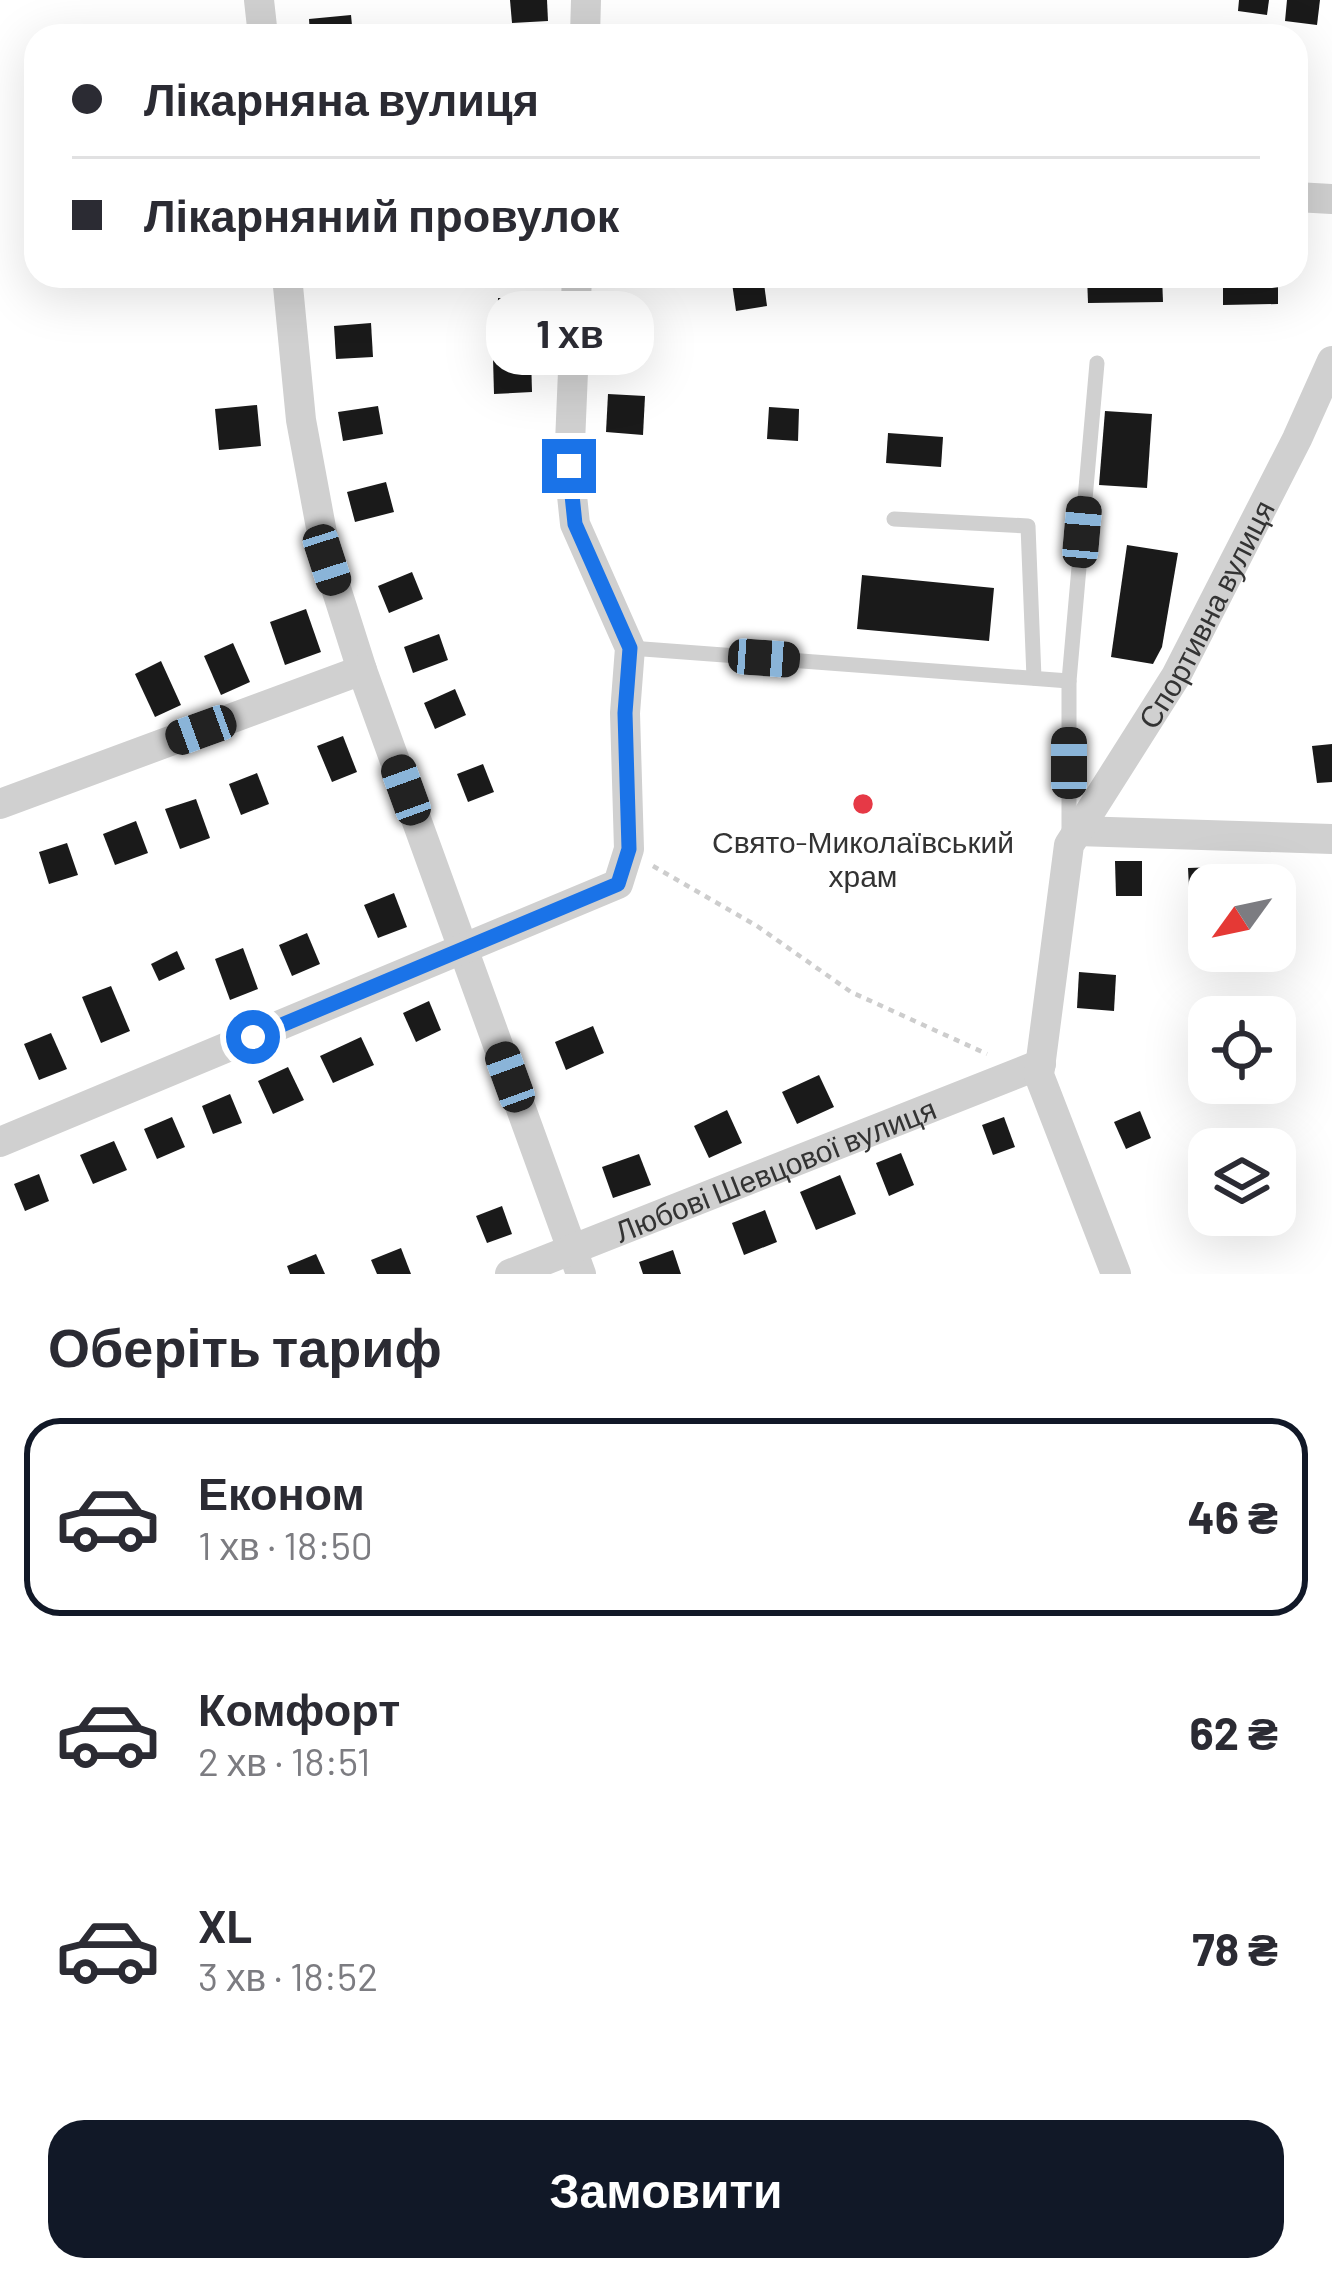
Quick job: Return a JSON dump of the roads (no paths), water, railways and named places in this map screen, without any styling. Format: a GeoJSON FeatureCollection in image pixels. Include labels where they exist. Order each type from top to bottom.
{"type":"FeatureCollection","features":[{"type":"Feature","properties":{"kind":"street"},"geometry":{"type":"LineString","coordinates":[[288,288],[302,420],[327,560],[362,670],[576,1261]]}},
{"type":"Feature","properties":{"kind":"street"},"geometry":{"type":"LineString","coordinates":[[0,1142],[618,884],[629,849],[625,713],[630,648],[575,524],[569,466],[577,288]]}},
{"type":"Feature","properties":{"kind":"street","name":"Спортивна вулиця"},"geometry":{"type":"LineString","coordinates":[[1116,1274],[1039,1075],[1031,1068],[1073,838],[1177,676],[1298,439],[1332,361]]}},
{"type":"Feature","properties":{"kind":"street"},"geometry":{"type":"LineString","coordinates":[[0,804],[362,670]]}},
{"type":"Feature","properties":{"kind":"street"},"geometry":{"type":"LineString","coordinates":[[1073,838],[1332,839]]}},
{"type":"Feature","properties":{"kind":"street","name":"Любові Шевцової вулиця"},"geometry":{"type":"LineString","coordinates":[[510,1274],[576,1261],[1031,1068]]}},
{"type":"Feature","properties":{"kind":"lane"},"geometry":{"type":"LineString","coordinates":[[1073,838],[1069,681],[1096,363]]}},
{"type":"Feature","properties":{"kind":"lane"},"geometry":{"type":"LineString","coordinates":[[894,518],[1028,526],[1034,678]]}},
{"type":"Feature","properties":{"kind":"lane"},"geometry":{"type":"LineString","coordinates":[[630,648],[1069,681]]}},
{"type":"Feature","properties":{"kind":"place","name":"Свято-Миколаївський храм"},"geometry":{"type":"Point","coordinates":[863,804]}}]}
